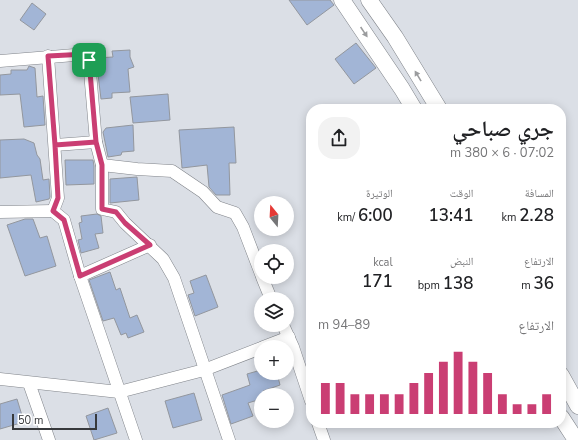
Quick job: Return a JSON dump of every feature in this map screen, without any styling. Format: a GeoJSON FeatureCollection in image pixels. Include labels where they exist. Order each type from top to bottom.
{"type":"FeatureCollection","features":[{"type":"Feature","properties":{"kind":"main road"},"geometry":{"type":"LineString","coordinates":[[342,0],[411,104]]}},
{"type":"Feature","properties":{"kind":"main road"},"geometry":{"type":"LineString","coordinates":[[369,0],[395,38],[436,104]]}},
{"type":"Feature","properties":{"kind":"main road"},"geometry":{"type":"LineString","coordinates":[[566,384],[578,406]]}},
{"type":"Feature","properties":{"kind":"main road"},"geometry":{"type":"LineString","coordinates":[[566,425],[576,440]]}},
{"type":"Feature","properties":{"kind":"street"},"geometry":{"type":"LineString","coordinates":[[0,61],[87,54],[89,60],[96,142],[102,165],[102,209],[116,212],[125,223],[150,245],[163,259],[174,278],[229,440]]}},
{"type":"Feature","properties":{"kind":"street"},"geometry":{"type":"LineString","coordinates":[[48,56],[58,198],[53,211]]}},
{"type":"Feature","properties":{"kind":"street"},"geometry":{"type":"LineString","coordinates":[[55,145],[96,142]]}},
{"type":"Feature","properties":{"kind":"street"},"geometry":{"type":"LineString","coordinates":[[102,165],[172,171],[203,192],[217,207],[235,213],[243,227],[254,256]]}},
{"type":"Feature","properties":{"kind":"street"},"geometry":{"type":"LineString","coordinates":[[0,212],[53,211],[64,220],[80,276],[136,440]]}},
{"type":"Feature","properties":{"kind":"street"},"geometry":{"type":"LineString","coordinates":[[80,276],[150,245]]}},
{"type":"Feature","properties":{"kind":"street"},"geometry":{"type":"LineString","coordinates":[[286,332],[306,386]]}},
{"type":"Feature","properties":{"kind":"street"},"geometry":{"type":"LineString","coordinates":[[281,340],[289,337]]}},
{"type":"Feature","properties":{"kind":"street"},"geometry":{"type":"LineString","coordinates":[[0,379],[119,392],[204,370],[254,350]]}},
{"type":"Feature","properties":{"kind":"street"},"geometry":{"type":"LineString","coordinates":[[29,383],[48,440]]}},
{"type":"Feature","properties":{"kind":"street"},"geometry":{"type":"LineString","coordinates":[[320,428],[324,440]]}},
{"type":"Feature","properties":{"kind":"building"},"geometry":{"type":"Polygon","coordinates":[[[289,0],[330,0],[334,5],[307,25],[289,0]]]}},
{"type":"Feature","properties":{"kind":"building"},"geometry":{"type":"Polygon","coordinates":[[[32,3],[46,14],[34,30],[20,20],[32,3]]]}},
{"type":"Feature","properties":{"kind":"building"},"geometry":{"type":"Polygon","coordinates":[[[356,43],[376,68],[354,84],[335,59],[356,43]]]}},
{"type":"Feature","properties":{"kind":"building"},"geometry":{"type":"Polygon","coordinates":[[[130,50],[130,57],[134,67],[128,69],[130,92],[112,93],[112,98],[101,99],[96,58],[113,57],[112,51],[130,50]]]}},
{"type":"Feature","properties":{"kind":"building"},"geometry":{"type":"Polygon","coordinates":[[[29,66],[35,68],[37,97],[43,96],[45,125],[24,127],[20,94],[0,95],[0,75],[11,74],[11,70],[27,70],[29,66]]]}},
{"type":"Feature","properties":{"kind":"building"},"geometry":{"type":"Polygon","coordinates":[[[168,94],[170,120],[133,123],[130,97],[168,94]]]}},
{"type":"Feature","properties":{"kind":"building"},"geometry":{"type":"Polygon","coordinates":[[[133,125],[134,151],[122,152],[121,155],[108,157],[103,132],[106,128],[133,125]]]}},
{"type":"Feature","properties":{"kind":"building"},"geometry":{"type":"Polygon","coordinates":[[[234,127],[236,163],[229,163],[230,195],[216,195],[209,187],[207,165],[182,168],[179,130],[234,127]]]}},
{"type":"Feature","properties":{"kind":"building"},"geometry":{"type":"Polygon","coordinates":[[[24,139],[34,143],[37,155],[40,159],[43,180],[49,179],[49,199],[36,202],[31,175],[0,178],[0,140],[24,139]]]}},
{"type":"Feature","properties":{"kind":"building"},"geometry":{"type":"Polygon","coordinates":[[[65,160],[93,160],[94,184],[66,185],[65,160]]]}},
{"type":"Feature","properties":{"kind":"building"},"geometry":{"type":"Polygon","coordinates":[[[137,177],[139,200],[110,203],[110,179],[137,177]]]}},
{"type":"Feature","properties":{"kind":"building"},"geometry":{"type":"Polygon","coordinates":[[[97,214],[101,216],[103,233],[95,234],[99,248],[81,253],[78,240],[82,239],[79,223],[82,222],[81,216],[97,214]]]}},
{"type":"Feature","properties":{"kind":"building"},"geometry":{"type":"Polygon","coordinates":[[[25,219],[33,219],[40,238],[47,236],[56,266],[25,276],[7,225],[25,219]]]}},
{"type":"Feature","properties":{"kind":"building"},"geometry":{"type":"Polygon","coordinates":[[[110,272],[116,290],[120,288],[130,318],[137,315],[144,332],[128,338],[126,333],[121,335],[114,318],[103,321],[89,280],[110,272]]]}},
{"type":"Feature","properties":{"kind":"building"},"geometry":{"type":"Polygon","coordinates":[[[206,275],[218,307],[195,316],[188,295],[194,293],[190,281],[206,275]]]}},
{"type":"Feature","properties":{"kind":"building"},"geometry":{"type":"Polygon","coordinates":[[[254,372],[254,380],[279,380],[280,385],[272,388],[254,388],[254,401],[248,403],[253,416],[231,424],[222,395],[250,385],[247,374],[254,372]]]}},
{"type":"Feature","properties":{"kind":"building"},"geometry":{"type":"Polygon","coordinates":[[[194,393],[202,420],[173,428],[165,401],[194,393]]]}},
{"type":"Feature","properties":{"kind":"building"},"geometry":{"type":"Polygon","coordinates":[[[17,399],[24,422],[0,429],[0,404],[17,399]]]}},
{"type":"Feature","properties":{"kind":"building"},"geometry":{"type":"Polygon","coordinates":[[[108,408],[117,433],[94,440],[86,416],[108,408]]]}},
{"type":"Feature","properties":{"kind":"route"},"geometry":{"type":"LineString","coordinates":[[89,60],[87,54],[48,56],[55,145],[96,142],[102,165],[102,209],[116,212],[125,223],[150,245],[80,276],[64,220],[53,211],[58,198],[55,145],[96,142],[89,60]]}}]}
